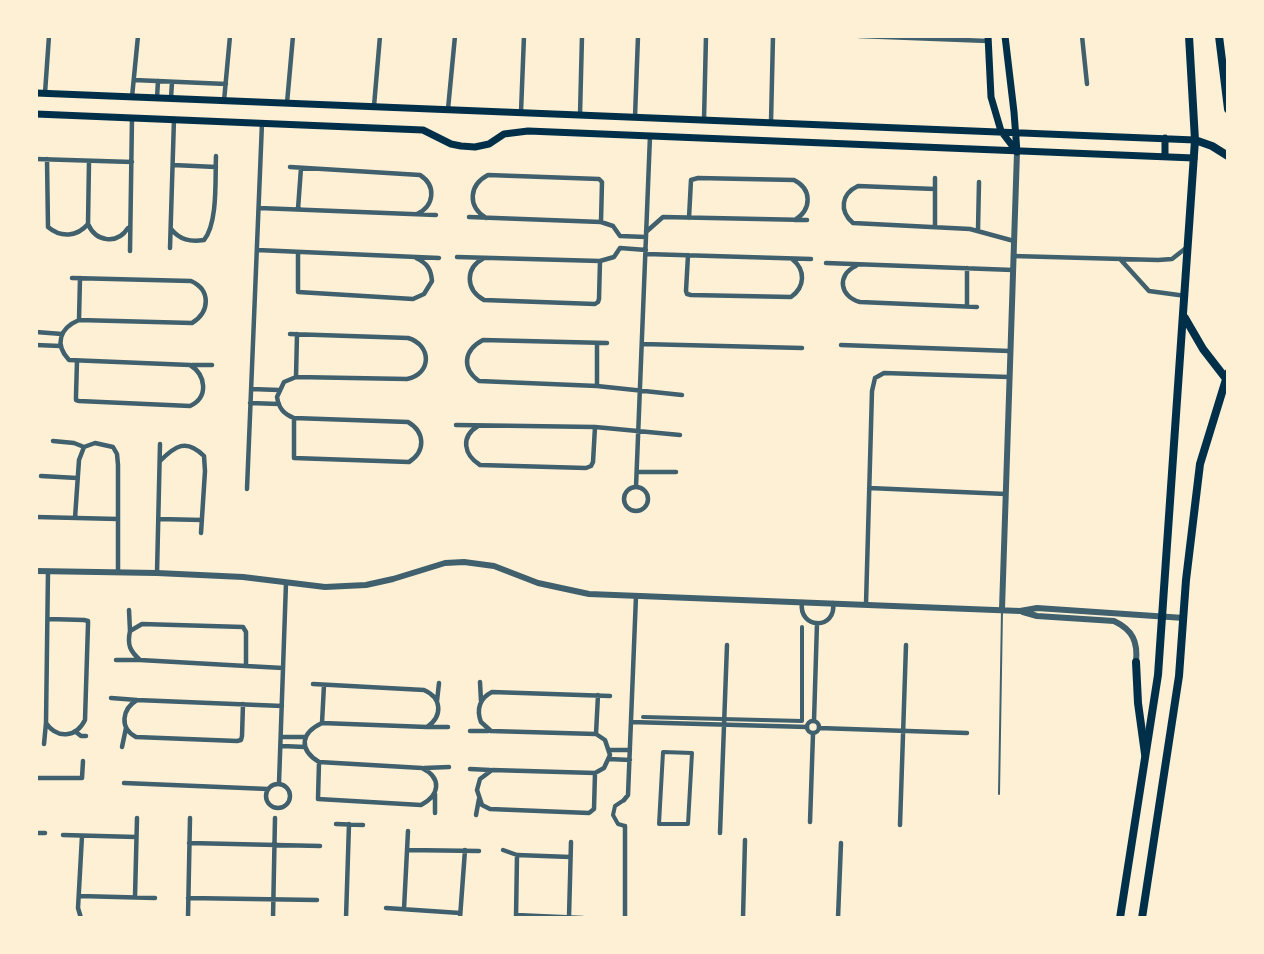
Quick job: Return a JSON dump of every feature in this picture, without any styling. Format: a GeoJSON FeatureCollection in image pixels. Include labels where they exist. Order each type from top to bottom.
{"type":"FeatureCollection","features":[{"type":"Feature","properties":{"kind":"highway"},"geometry":{"type":"LineString","coordinates":[[1136,662],[1138,703],[1145,754]]}},
{"type":"Feature","properties":{"kind":"main road"},"geometry":{"type":"LineString","coordinates":[[1005,36],[1017,152]]}},
{"type":"Feature","properties":{"kind":"main road"},"geometry":{"type":"LineString","coordinates":[[1120,918],[1158,675],[1163,615],[1195,140],[1189,36]]}},
{"type":"Feature","properties":{"kind":"main road"},"geometry":{"type":"LineString","coordinates":[[1219,36],[1228,109]]}},
{"type":"Feature","properties":{"kind":"main road"},"geometry":{"type":"LineString","coordinates":[[988,38],[991,97],[1001,131],[1017,152]]}},
{"type":"Feature","properties":{"kind":"main road"},"geometry":{"type":"LineString","coordinates":[[36,93],[1165,138],[1195,140],[1212,146],[1228,156]]}},
{"type":"Feature","properties":{"kind":"main road"},"geometry":{"type":"LineString","coordinates":[[36,114],[423,130],[461,146],[475,147],[489,144],[504,134],[528,131],[1194,158]]}},
{"type":"Feature","properties":{"kind":"main road"},"geometry":{"type":"LineString","coordinates":[[1165,138],[1165,157]]}},
{"type":"Feature","properties":{"kind":"main road"},"geometry":{"type":"LineString","coordinates":[[1142,918],[1179,676],[1186,580],[1200,464],[1227,377],[1203,349],[1184,317]]}},
{"type":"Feature","properties":{"kind":"street"},"geometry":{"type":"LineString","coordinates":[[45,93],[49,36]]}},
{"type":"Feature","properties":{"kind":"street"},"geometry":{"type":"LineString","coordinates":[[132,97],[138,36]]}},
{"type":"Feature","properties":{"kind":"street"},"geometry":{"type":"LineString","coordinates":[[224,100],[230,36]]}},
{"type":"Feature","properties":{"kind":"street"},"geometry":{"type":"LineString","coordinates":[[287,103],[293,36]]}},
{"type":"Feature","properties":{"kind":"street"},"geometry":{"type":"LineString","coordinates":[[374,106],[381,36]]}},
{"type":"Feature","properties":{"kind":"street"},"geometry":{"type":"LineString","coordinates":[[448,109],[455,36]]}},
{"type":"Feature","properties":{"kind":"street"},"geometry":{"type":"LineString","coordinates":[[521,112],[524,36]]}},
{"type":"Feature","properties":{"kind":"street"},"geometry":{"type":"LineString","coordinates":[[580,115],[582,36]]}},
{"type":"Feature","properties":{"kind":"street"},"geometry":{"type":"LineString","coordinates":[[635,117],[638,36]]}},
{"type":"Feature","properties":{"kind":"street"},"geometry":{"type":"LineString","coordinates":[[704,120],[706,36]]}},
{"type":"Feature","properties":{"kind":"street"},"geometry":{"type":"LineString","coordinates":[[771,122],[773,36]]}},
{"type":"Feature","properties":{"kind":"street"},"geometry":{"type":"LineString","coordinates":[[859,36],[988,38]]}},
{"type":"Feature","properties":{"kind":"street"},"geometry":{"type":"LineString","coordinates":[[1082,36],[1087,84]]}},
{"type":"Feature","properties":{"kind":"street"},"geometry":{"type":"LineString","coordinates":[[134,80],[226,84]]}},
{"type":"Feature","properties":{"kind":"street"},"geometry":{"type":"LineString","coordinates":[[157,98],[158,81]]}},
{"type":"Feature","properties":{"kind":"street"},"geometry":{"type":"LineString","coordinates":[[171,98],[172,81]]}},
{"type":"Feature","properties":{"kind":"street"},"geometry":{"type":"LineString","coordinates":[[130,251],[132,118]]}},
{"type":"Feature","properties":{"kind":"street"},"geometry":{"type":"LineString","coordinates":[[170,248],[174,119]]}},
{"type":"Feature","properties":{"kind":"street"},"geometry":{"type":"LineString","coordinates":[[247,489],[262,123]]}},
{"type":"Feature","properties":{"kind":"street"},"geometry":{"type":"LineString","coordinates":[[636,487],[650,136]]}},
{"type":"Feature","properties":{"kind":"street"},"geometry":{"type":"LineString","coordinates":[[1002,609],[1017,152]]}},
{"type":"Feature","properties":{"kind":"street"},"geometry":{"type":"LineString","coordinates":[[171,229],[177,236],[196,242],[204,240],[209,234],[216,156]]}},
{"type":"Feature","properties":{"kind":"street"},"geometry":{"type":"LineString","coordinates":[[36,159],[132,162]]}},
{"type":"Feature","properties":{"kind":"street"},"geometry":{"type":"LineString","coordinates":[[47,159],[48,227],[53,232],[72,235],[80,232],[88,224]]}},
{"type":"Feature","properties":{"kind":"street"},"geometry":{"type":"LineString","coordinates":[[89,161],[88,224],[91,229],[99,237],[111,240],[122,235],[129,225]]}},
{"type":"Feature","properties":{"kind":"street"},"geometry":{"type":"LineString","coordinates":[[173,165],[216,167]]}},
{"type":"Feature","properties":{"kind":"street"},"geometry":{"type":"LineString","coordinates":[[290,168],[420,175],[428,181],[432,193],[428,208],[417,214]]}},
{"type":"Feature","properties":{"kind":"street"},"geometry":{"type":"LineString","coordinates":[[298,209],[301,168]]}},
{"type":"Feature","properties":{"kind":"street"},"geometry":{"type":"LineString","coordinates":[[486,218],[474,206],[472,195],[475,185],[488,175],[599,179],[602,182],[601,222]]}},
{"type":"Feature","properties":{"kind":"street"},"geometry":{"type":"LineString","coordinates":[[689,218],[691,180],[698,177],[794,180],[803,187],[808,196],[804,212],[795,220]]}},
{"type":"Feature","properties":{"kind":"street"},"geometry":{"type":"LineString","coordinates":[[934,226],[935,178]]}},
{"type":"Feature","properties":{"kind":"street"},"geometry":{"type":"LineString","coordinates":[[978,230],[979,182]]}},
{"type":"Feature","properties":{"kind":"street"},"geometry":{"type":"LineString","coordinates":[[935,189],[858,186],[847,193],[843,201],[846,215],[854,223],[978,230],[1014,241]]}},
{"type":"Feature","properties":{"kind":"street"},"geometry":{"type":"LineString","coordinates":[[258,208],[436,215]]}},
{"type":"Feature","properties":{"kind":"street"},"geometry":{"type":"LineString","coordinates":[[469,217],[601,222],[613,226],[621,236],[646,234],[663,217],[807,220]]}},
{"type":"Feature","properties":{"kind":"street"},"geometry":{"type":"LineString","coordinates":[[1013,256],[1172,259],[1188,246]]}},
{"type":"Feature","properties":{"kind":"street"},"geometry":{"type":"LineString","coordinates":[[457,257],[600,261],[614,257],[620,248],[688,255],[812,259]]}},
{"type":"Feature","properties":{"kind":"street"},"geometry":{"type":"LineString","coordinates":[[257,250],[439,258]]}},
{"type":"Feature","properties":{"kind":"street"},"geometry":{"type":"LineString","coordinates":[[298,253],[298,292],[413,299],[424,294],[432,281],[429,267],[416,258]]}},
{"type":"Feature","properties":{"kind":"street"},"geometry":{"type":"LineString","coordinates":[[688,255],[686,291],[691,295],[791,297],[799,290],[803,275],[800,267],[792,259]]}},
{"type":"Feature","properties":{"kind":"street"},"geometry":{"type":"LineString","coordinates":[[484,258],[474,265],[469,278],[473,292],[484,300],[595,304],[599,299],[600,261]]}},
{"type":"Feature","properties":{"kind":"street"},"geometry":{"type":"LineString","coordinates":[[1120,259],[1149,291],[1186,296]]}},
{"type":"Feature","properties":{"kind":"street"},"geometry":{"type":"LineString","coordinates":[[826,263],[1012,270]]}},
{"type":"Feature","properties":{"kind":"street"},"geometry":{"type":"LineString","coordinates":[[861,264],[853,266],[843,279],[846,295],[852,300],[977,307]]}},
{"type":"Feature","properties":{"kind":"street"},"geometry":{"type":"LineString","coordinates":[[967,268],[967,306]]}},
{"type":"Feature","properties":{"kind":"street"},"geometry":{"type":"LineString","coordinates":[[72,278],[191,281],[202,289],[207,302],[203,314],[192,323],[79,320],[68,324],[61,336],[60,346],[63,354],[69,360],[212,365]]}},
{"type":"Feature","properties":{"kind":"street"},"geometry":{"type":"LineString","coordinates":[[79,320],[80,278]]}},
{"type":"Feature","properties":{"kind":"street"},"geometry":{"type":"LineString","coordinates":[[36,332],[61,336]]}},
{"type":"Feature","properties":{"kind":"street"},"geometry":{"type":"LineString","coordinates":[[290,334],[408,338],[415,340],[423,347],[427,361],[419,375],[407,380],[296,377],[284,382],[279,390],[279,404],[286,415],[294,418],[408,422],[418,430],[422,442],[419,453],[407,463],[294,458],[294,418]]}},
{"type":"Feature","properties":{"kind":"street"},"geometry":{"type":"LineString","coordinates":[[296,377],[297,334]]}},
{"type":"Feature","properties":{"kind":"street"},"geometry":{"type":"LineString","coordinates":[[608,343],[483,340],[474,344],[467,358],[468,369],[479,381],[597,386],[682,394]]}},
{"type":"Feature","properties":{"kind":"street"},"geometry":{"type":"LineString","coordinates":[[597,344],[597,386]]}},
{"type":"Feature","properties":{"kind":"street"},"geometry":{"type":"LineString","coordinates":[[642,344],[802,348]]}},
{"type":"Feature","properties":{"kind":"street"},"geometry":{"type":"LineString","coordinates":[[36,345],[60,346]]}},
{"type":"Feature","properties":{"kind":"street"},"geometry":{"type":"LineString","coordinates":[[842,345],[1010,351]]}},
{"type":"Feature","properties":{"kind":"street"},"geometry":{"type":"LineString","coordinates":[[77,361],[76,400],[190,406],[197,403],[203,382],[200,372],[190,365]]}},
{"type":"Feature","properties":{"kind":"street"},"geometry":{"type":"LineString","coordinates":[[866,604],[872,391],[875,378],[884,373],[1009,377]]}},
{"type":"Feature","properties":{"kind":"street"},"geometry":{"type":"LineString","coordinates":[[251,389],[279,390]]}},
{"type":"Feature","properties":{"kind":"street"},"geometry":{"type":"LineString","coordinates":[[250,403],[279,404]]}},
{"type":"Feature","properties":{"kind":"street"},"geometry":{"type":"LineString","coordinates":[[456,425],[595,427],[680,435]]}},
{"type":"Feature","properties":{"kind":"street"},"geometry":{"type":"LineString","coordinates":[[480,425],[468,434],[466,452],[480,465],[586,468],[593,462],[595,427]]}},
{"type":"Feature","properties":{"kind":"street"},"geometry":{"type":"LineString","coordinates":[[53,441],[74,443],[84,447],[95,443],[104,444],[113,447],[117,454],[118,572]]}},
{"type":"Feature","properties":{"kind":"street"},"geometry":{"type":"LineString","coordinates":[[157,573],[160,444]]}},
{"type":"Feature","properties":{"kind":"street"},"geometry":{"type":"LineString","coordinates":[[160,461],[174,448],[185,445],[195,447],[204,456],[201,533]]}},
{"type":"Feature","properties":{"kind":"street"},"geometry":{"type":"LineString","coordinates":[[75,518],[79,460],[84,447]]}},
{"type":"Feature","properties":{"kind":"street"},"geometry":{"type":"LineString","coordinates":[[637,472],[676,472]]}},
{"type":"Feature","properties":{"kind":"street"},"geometry":{"type":"LineString","coordinates":[[41,476],[77,477]]}},
{"type":"Feature","properties":{"kind":"street"},"geometry":{"type":"LineString","coordinates":[[636,487],[645,491],[648,500],[644,508],[636,511],[627,507],[624,499],[628,490],[636,487]]}},
{"type":"Feature","properties":{"kind":"street"},"geometry":{"type":"LineString","coordinates":[[869,488],[1006,494]]}},
{"type":"Feature","properties":{"kind":"street"},"geometry":{"type":"LineString","coordinates":[[36,517],[118,519]]}},
{"type":"Feature","properties":{"kind":"street"},"geometry":{"type":"LineString","coordinates":[[159,519],[201,520]]}},
{"type":"Feature","properties":{"kind":"street"},"geometry":{"type":"LineString","coordinates":[[36,571],[157,573],[243,578],[325,587],[366,585],[445,563],[464,562],[494,566],[538,583],[589,594],[1002,609],[1037,616],[1114,621],[1124,626],[1132,634],[1136,642],[1136,662]]}},
{"type":"Feature","properties":{"kind":"street"},"geometry":{"type":"LineString","coordinates":[[44,744],[49,619],[48,571]]}},
{"type":"Feature","properties":{"kind":"street"},"geometry":{"type":"LineString","coordinates":[[279,783],[286,583]]}},
{"type":"Feature","properties":{"kind":"street"},"geometry":{"type":"LineString","coordinates":[[625,918],[625,826],[618,824],[614,815],[615,806],[628,795],[636,596]]}},
{"type":"Feature","properties":{"kind":"street"},"geometry":{"type":"LineString","coordinates":[[802,602],[802,610],[806,618],[817,623],[830,617],[833,603]]}},
{"type":"Feature","properties":{"kind":"street"},"geometry":{"type":"LineString","coordinates":[[1020,611],[1037,608],[1184,618]]}},
{"type":"Feature","properties":{"kind":"street"},"geometry":{"type":"LineString","coordinates":[[129,610],[128,641],[130,649],[140,660]]}},
{"type":"Feature","properties":{"kind":"street"},"geometry":{"type":"LineString","coordinates":[[46,723],[50,729],[68,735],[76,732],[85,720],[87,621],[49,619]]}},
{"type":"Feature","properties":{"kind":"street"},"geometry":{"type":"LineString","coordinates":[[814,721],[817,623]]}},
{"type":"Feature","properties":{"kind":"street"},"geometry":{"type":"LineString","coordinates":[[130,631],[142,624],[246,628],[246,666]]}},
{"type":"Feature","properties":{"kind":"street"},"geometry":{"type":"LineString","coordinates":[[643,717],[802,721],[802,627]]}},
{"type":"Feature","properties":{"kind":"street"},"geometry":{"type":"LineString","coordinates":[[720,833],[727,645]]}},
{"type":"Feature","properties":{"kind":"street"},"geometry":{"type":"LineString","coordinates":[[900,825],[906,645]]}},
{"type":"Feature","properties":{"kind":"street"},"geometry":{"type":"LineString","coordinates":[[116,660],[283,668]]}},
{"type":"Feature","properties":{"kind":"street"},"geometry":{"type":"LineString","coordinates":[[480,682],[479,717],[483,726],[490,731]]}},
{"type":"Feature","properties":{"kind":"street"},"geometry":{"type":"LineString","coordinates":[[427,727],[433,723],[438,714],[439,683]]}},
{"type":"Feature","properties":{"kind":"street"},"geometry":{"type":"LineString","coordinates":[[313,684],[424,690],[431,693],[437,700]]}},
{"type":"Feature","properties":{"kind":"street"},"geometry":{"type":"LineString","coordinates":[[322,723],[324,685]]}},
{"type":"Feature","properties":{"kind":"street"},"geometry":{"type":"LineString","coordinates":[[481,702],[492,692],[610,696]]}},
{"type":"Feature","properties":{"kind":"street"},"geometry":{"type":"LineString","coordinates":[[596,734],[598,695]]}},
{"type":"Feature","properties":{"kind":"street"},"geometry":{"type":"LineString","coordinates":[[111,698],[282,706]]}},
{"type":"Feature","properties":{"kind":"street"},"geometry":{"type":"LineString","coordinates":[[136,700],[126,710],[124,720],[130,734],[136,737],[242,740],[243,704]]}},
{"type":"Feature","properties":{"kind":"street"},"geometry":{"type":"LineString","coordinates":[[807,727],[814,721]]}},
{"type":"Feature","properties":{"kind":"street"},"geometry":{"type":"LineString","coordinates":[[814,721],[818,723],[819,728]]}},
{"type":"Feature","properties":{"kind":"street"},"geometry":{"type":"LineString","coordinates":[[631,722],[807,727]]}},
{"type":"Feature","properties":{"kind":"street"},"geometry":{"type":"LineString","coordinates":[[448,727],[322,723],[313,728],[305,742],[308,755],[319,762],[422,768],[449,767]]}},
{"type":"Feature","properties":{"kind":"street"},"geometry":{"type":"LineString","coordinates":[[807,727],[808,731],[813,734]]}},
{"type":"Feature","properties":{"kind":"street"},"geometry":{"type":"LineString","coordinates":[[122,747],[126,728]]}},
{"type":"Feature","properties":{"kind":"street"},"geometry":{"type":"LineString","coordinates":[[819,728],[967,733]]}},
{"type":"Feature","properties":{"kind":"street"},"geometry":{"type":"LineString","coordinates":[[813,734],[819,728]]}},
{"type":"Feature","properties":{"kind":"street"},"geometry":{"type":"LineString","coordinates":[[470,730],[596,734],[605,740],[610,755],[604,768],[595,773],[470,769]]}},
{"type":"Feature","properties":{"kind":"street"},"geometry":{"type":"LineString","coordinates":[[76,732],[81,736],[86,736]]}},
{"type":"Feature","properties":{"kind":"street"},"geometry":{"type":"LineString","coordinates":[[810,822],[813,734]]}},
{"type":"Feature","properties":{"kind":"street"},"geometry":{"type":"LineString","coordinates":[[281,737],[305,742]]}},
{"type":"Feature","properties":{"kind":"street"},"geometry":{"type":"LineString","coordinates":[[282,746],[305,742]]}},
{"type":"Feature","properties":{"kind":"street"},"geometry":{"type":"LineString","coordinates":[[610,755],[630,750]]}},
{"type":"Feature","properties":{"kind":"street"},"geometry":{"type":"LineString","coordinates":[[663,752],[689,753],[692,753],[688,824],[659,824],[663,752]]}},
{"type":"Feature","properties":{"kind":"street"},"geometry":{"type":"LineString","coordinates":[[610,755],[630,760]]}},
{"type":"Feature","properties":{"kind":"street"},"geometry":{"type":"LineString","coordinates":[[36,778],[82,778],[83,761]]}},
{"type":"Feature","properties":{"kind":"street"},"geometry":{"type":"LineString","coordinates":[[319,762],[318,799],[421,805],[435,794]]}},
{"type":"Feature","properties":{"kind":"street"},"geometry":{"type":"LineString","coordinates":[[422,768],[434,779],[435,813]]}},
{"type":"Feature","properties":{"kind":"street"},"geometry":{"type":"LineString","coordinates":[[476,815],[480,779],[492,770]]}},
{"type":"Feature","properties":{"kind":"street"},"geometry":{"type":"LineString","coordinates":[[478,799],[482,805],[490,809],[589,813],[593,811],[595,773]]}},
{"type":"Feature","properties":{"kind":"street"},"geometry":{"type":"LineString","coordinates":[[124,783],[268,789],[279,783],[287,787],[291,794],[289,802],[282,808],[273,807],[267,801],[268,789]]}},
{"type":"Feature","properties":{"kind":"street"},"geometry":{"type":"LineString","coordinates":[[135,897],[137,818]]}},
{"type":"Feature","properties":{"kind":"street"},"geometry":{"type":"LineString","coordinates":[[188,917],[190,818]]}},
{"type":"Feature","properties":{"kind":"street"},"geometry":{"type":"LineString","coordinates":[[273,918],[275,818]]}},
{"type":"Feature","properties":{"kind":"street"},"geometry":{"type":"LineString","coordinates":[[336,824],[363,825]]}},
{"type":"Feature","properties":{"kind":"street"},"geometry":{"type":"LineString","coordinates":[[346,918],[349,824]]}},
{"type":"Feature","properties":{"kind":"street"},"geometry":{"type":"LineString","coordinates":[[404,909],[408,831]]}},
{"type":"Feature","properties":{"kind":"street"},"geometry":{"type":"LineString","coordinates":[[36,833],[45,833]]}},
{"type":"Feature","properties":{"kind":"street"},"geometry":{"type":"LineString","coordinates":[[63,835],[136,837]]}},
{"type":"Feature","properties":{"kind":"street"},"geometry":{"type":"LineString","coordinates":[[81,918],[78,908],[82,836]]}},
{"type":"Feature","properties":{"kind":"street"},"geometry":{"type":"LineString","coordinates":[[743,918],[745,840]]}},
{"type":"Feature","properties":{"kind":"street"},"geometry":{"type":"LineString","coordinates":[[568,917],[571,842]]}},
{"type":"Feature","properties":{"kind":"street"},"geometry":{"type":"LineString","coordinates":[[189,843],[320,846]]}},
{"type":"Feature","properties":{"kind":"street"},"geometry":{"type":"LineString","coordinates":[[838,918],[841,843]]}},
{"type":"Feature","properties":{"kind":"street"},"geometry":{"type":"LineString","coordinates":[[407,850],[479,851]]}},
{"type":"Feature","properties":{"kind":"street"},"geometry":{"type":"LineString","coordinates":[[387,908],[460,915],[465,850]]}},
{"type":"Feature","properties":{"kind":"street"},"geometry":{"type":"LineString","coordinates":[[503,850],[518,855],[570,857]]}},
{"type":"Feature","properties":{"kind":"street"},"geometry":{"type":"LineString","coordinates":[[518,855],[516,917],[583,918]]}},
{"type":"Feature","properties":{"kind":"street"},"geometry":{"type":"LineString","coordinates":[[79,896],[155,898]]}},
{"type":"Feature","properties":{"kind":"street"},"geometry":{"type":"LineString","coordinates":[[188,898],[317,900]]}},
{"type":"Feature","properties":{"kind":"lane"},"geometry":{"type":"LineString","coordinates":[[999,794],[1002,609]]}}]}
